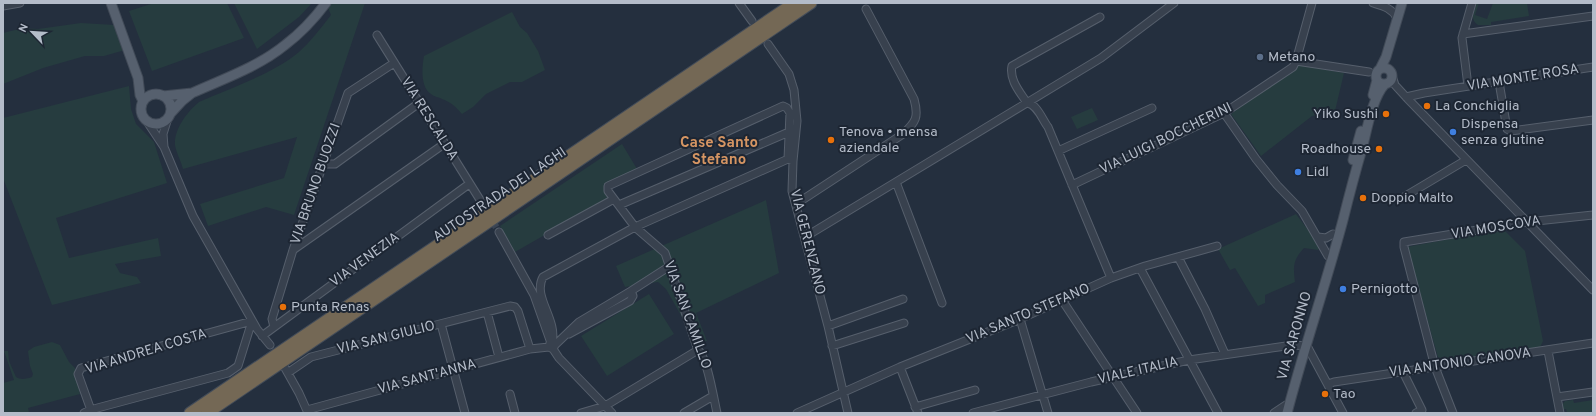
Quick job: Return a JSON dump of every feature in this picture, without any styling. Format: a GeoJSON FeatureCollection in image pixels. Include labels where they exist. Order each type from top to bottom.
{"type":"FeatureCollection","features":[{"type":"Feature","properties":{"kind":"highway","name":"AUTOSTRADA DEI LAGHI"},"geometry":{"type":"LineString","coordinates":[[190,413],[794,3]]}},
{"type":"Feature","properties":{"kind":"highway","name":"AUTOSTRADA DEI LAGHI"},"geometry":{"type":"LineString","coordinates":[[207,413],[811,3]]}},
{"type":"Feature","properties":{"kind":"main road"},"geometry":{"type":"LineString","coordinates":[[111,3],[138,78],[140,95],[143,101]]}},
{"type":"Feature","properties":{"kind":"main road"},"geometry":{"type":"LineString","coordinates":[[192,93],[163,96],[151,95],[143,101],[141,105],[142,115],[153,125],[162,123],[182,101],[192,93],[259,62],[284,46],[306,28],[326,3]]}},
{"type":"Feature","properties":{"kind":"main road"},"geometry":{"type":"LineString","coordinates":[[1328,268],[1362,150],[1367,126],[1383,77],[1386,57],[1402,3]]}},
{"type":"Feature","properties":{"kind":"main road"},"geometry":{"type":"LineString","coordinates":[[1328,268],[1328,256],[1333,234],[1358,141],[1373,96],[1383,77]]}},
{"type":"Feature","properties":{"kind":"main road"},"geometry":{"type":"LineString","coordinates":[[138,78],[151,95]]}},
{"type":"Feature","properties":{"kind":"main road"},"geometry":{"type":"LineString","coordinates":[[163,96],[170,104],[169,116]]}},
{"type":"Feature","properties":{"kind":"main road","name":"VIA SARONNO"},"geometry":{"type":"LineString","coordinates":[[1288,409],[1328,268]]}},
{"type":"Feature","properties":{"kind":"street"},"geometry":{"type":"LineString","coordinates":[[3,6],[20,3]]}},
{"type":"Feature","properties":{"kind":"street"},"geometry":{"type":"LineString","coordinates":[[740,3],[752,20]]}},
{"type":"Feature","properties":{"kind":"street"},"geometry":{"type":"LineString","coordinates":[[804,236],[1101,58],[1174,3]]}},
{"type":"Feature","properties":{"kind":"street"},"geometry":{"type":"LineString","coordinates":[[1312,3],[1296,61],[1383,77],[1406,97],[1593,290]]}},
{"type":"Feature","properties":{"kind":"street"},"geometry":{"type":"LineString","coordinates":[[1372,3],[1388,7],[1394,12],[1397,18]]}},
{"type":"Feature","properties":{"kind":"street"},"geometry":{"type":"LineString","coordinates":[[1468,86],[1462,43],[1463,34],[1472,3]]}},
{"type":"Feature","properties":{"kind":"street"},"geometry":{"type":"LineString","coordinates":[[796,204],[903,134],[914,124],[917,112],[914,99],[866,9]]}},
{"type":"Feature","properties":{"kind":"street"},"geometry":{"type":"LineString","coordinates":[[1463,34],[1593,16]]}},
{"type":"Feature","properties":{"kind":"street"},"geometry":{"type":"LineString","coordinates":[[1100,17],[1012,66],[1012,70],[1014,81],[1027,103],[1032,104],[1035,107],[1048,127],[1111,278]]}},
{"type":"Feature","properties":{"kind":"street","name":"VIA RESCALDA"},"geometry":{"type":"LineString","coordinates":[[376,34],[482,203]]}},
{"type":"Feature","properties":{"kind":"street","name":"VIA GERENZANO"},"geometry":{"type":"LineString","coordinates":[[768,44],[789,74],[794,90],[797,121],[790,160],[792,191],[828,326],[848,413]]}},
{"type":"Feature","properties":{"kind":"street","name":"VIA LUIGI BOCCHERINI"},"geometry":{"type":"LineString","coordinates":[[1072,185],[1224,113],[1287,71],[1296,61]]}},
{"type":"Feature","properties":{"kind":"street","name":"VIA BRUNO BUOZZI"},"geometry":{"type":"LineString","coordinates":[[274,327],[272,319],[293,250],[348,93],[394,63]]}},
{"type":"Feature","properties":{"kind":"street","name":"VIA MONTE ROSA"},"geometry":{"type":"LineString","coordinates":[[1406,97],[1593,67]]}},
{"type":"Feature","properties":{"kind":"street"},"geometry":{"type":"LineString","coordinates":[[1499,82],[1507,129],[1511,131],[1593,120]]}},
{"type":"Feature","properties":{"kind":"street"},"geometry":{"type":"LineString","coordinates":[[323,164],[335,164],[419,103]]}},
{"type":"Feature","properties":{"kind":"street","name":"VIA SAN CAMILLO"},"geometry":{"type":"LineString","coordinates":[[717,413],[707,366],[701,351],[698,350],[665,253],[635,227],[608,191],[608,186],[783,106],[789,110],[789,132]]}},
{"type":"Feature","properties":{"kind":"street"},"geometry":{"type":"LineString","coordinates":[[1058,151],[1152,108]]}},
{"type":"Feature","properties":{"kind":"street"},"geometry":{"type":"LineString","coordinates":[[1224,113],[1256,159],[1277,185],[1302,211],[1328,256]]}},
{"type":"Feature","properties":{"kind":"street"},"geometry":{"type":"LineString","coordinates":[[164,147],[164,134],[169,116]]}},
{"type":"Feature","properties":{"kind":"street"},"geometry":{"type":"LineString","coordinates":[[148,122],[164,147],[193,216],[252,321],[270,345]]}},
{"type":"Feature","properties":{"kind":"street"},"geometry":{"type":"LineString","coordinates":[[548,235],[616,202],[789,132],[790,160],[635,227],[543,277],[539,288],[554,329],[552,345]]}},
{"type":"Feature","properties":{"kind":"street"},"geometry":{"type":"LineString","coordinates":[[293,250],[444,144]]}},
{"type":"Feature","properties":{"kind":"street"},"geometry":{"type":"LineString","coordinates":[[1402,198],[1466,160]]}},
{"type":"Feature","properties":{"kind":"street"},"geometry":{"type":"LineString","coordinates":[[896,182],[942,303]]}},
{"type":"Feature","properties":{"kind":"street","name":"VIA VENEZIA"},"geometry":{"type":"LineString","coordinates":[[262,336],[469,184]]}},
{"type":"Feature","properties":{"kind":"street","name":"VIA MOSCOVA"},"geometry":{"type":"LineString","coordinates":[[1435,367],[1404,247],[1404,242],[1527,222],[1593,215]]}},
{"type":"Feature","properties":{"kind":"street"},"geometry":{"type":"LineString","coordinates":[[499,232],[534,296],[552,345],[559,358],[612,413]]}},
{"type":"Feature","properties":{"kind":"street"},"geometry":{"type":"LineString","coordinates":[[1318,238],[1326,238],[1333,234]]}},
{"type":"Feature","properties":{"kind":"street","name":"VIA SANTO STEFANO"},"geometry":{"type":"LineString","coordinates":[[797,413],[900,367],[1020,320],[1111,278],[1217,246]]}},
{"type":"Feature","properties":{"kind":"street"},"geometry":{"type":"LineString","coordinates":[[1178,257],[1205,309],[1225,354]]}},
{"type":"Feature","properties":{"kind":"street"},"geometry":{"type":"LineString","coordinates":[[552,345],[564,337],[579,322],[631,292],[670,266]]}},
{"type":"Feature","properties":{"kind":"street"},"geometry":{"type":"LineString","coordinates":[[1140,268],[1218,413]]}},
{"type":"Feature","properties":{"kind":"street"},"geometry":{"type":"LineString","coordinates":[[828,326],[903,299]]}},
{"type":"Feature","properties":{"kind":"street"},"geometry":{"type":"LineString","coordinates":[[1062,300],[1138,413]]}},
{"type":"Feature","properties":{"kind":"street","name":"VIA SAN GIULIO"},"geometry":{"type":"LineString","coordinates":[[307,411],[287,370],[311,357],[510,306],[515,307],[518,311],[530,349]]}},
{"type":"Feature","properties":{"kind":"street"},"geometry":{"type":"LineString","coordinates":[[486,312],[499,357]]}},
{"type":"Feature","properties":{"kind":"street"},"geometry":{"type":"LineString","coordinates":[[1020,320],[1048,413]]}},
{"type":"Feature","properties":{"kind":"street"},"geometry":{"type":"LineString","coordinates":[[89,412],[233,370],[238,366],[252,321]]}},
{"type":"Feature","properties":{"kind":"street","name":"VIA ANDREA COSTA"},"geometry":{"type":"LineString","coordinates":[[89,412],[78,374],[81,368],[252,321]]}},
{"type":"Feature","properties":{"kind":"street"},"geometry":{"type":"LineString","coordinates":[[832,346],[904,323]]}},
{"type":"Feature","properties":{"kind":"street"},"geometry":{"type":"LineString","coordinates":[[441,324],[465,413]]}},
{"type":"Feature","properties":{"kind":"street","name":"VIA ANTONIO CANOVA"},"geometry":{"type":"LineString","coordinates":[[1328,384],[1593,343]]}},
{"type":"Feature","properties":{"kind":"street","name":"VIA SANT'ANNA"},"geometry":{"type":"LineString","coordinates":[[307,411],[499,357],[552,345]]}},
{"type":"Feature","properties":{"kind":"street","name":"VIALE ITALIA"},"geometry":{"type":"LineString","coordinates":[[973,413],[1043,394],[1189,360],[1293,345],[1307,346]]}},
{"type":"Feature","properties":{"kind":"street"},"geometry":{"type":"LineString","coordinates":[[1307,346],[1343,413]]}},
{"type":"Feature","properties":{"kind":"street"},"geometry":{"type":"LineString","coordinates":[[581,413],[605,406],[698,350]]}},
{"type":"Feature","properties":{"kind":"street"},"geometry":{"type":"LineString","coordinates":[[1548,351],[1560,413]]}},
{"type":"Feature","properties":{"kind":"street"},"geometry":{"type":"LineString","coordinates":[[900,367],[916,410],[975,390]]}},
{"type":"Feature","properties":{"kind":"street"},"geometry":{"type":"LineString","coordinates":[[1435,367],[1453,413]]}},
{"type":"Feature","properties":{"kind":"street"},"geometry":{"type":"LineString","coordinates":[[1403,372],[1422,410],[1416,413]]}},
{"type":"Feature","properties":{"kind":"street"},"geometry":{"type":"LineString","coordinates":[[1557,397],[1593,392]]}},
{"type":"Feature","properties":{"kind":"street"},"geometry":{"type":"LineString","coordinates":[[510,394],[514,413]]}},
{"type":"Feature","properties":{"kind":"street"},"geometry":{"type":"LineString","coordinates":[[684,413],[713,396]]}},
{"type":"Feature","properties":{"kind":"street"},"geometry":{"type":"LineString","coordinates":[[1274,413],[1286,405],[1288,409]]}},
{"type":"Feature","properties":{"kind":"green space"},"geometry":{"type":"Polygon","coordinates":[[[154,3],[227,3],[244,38],[152,71],[129,11],[154,3]]]}},
{"type":"Feature","properties":{"kind":"green space"},"geometry":{"type":"Polygon","coordinates":[[[234,3],[312,3],[299,17],[257,49],[234,3]]]}},
{"type":"Feature","properties":{"kind":"green space"},"geometry":{"type":"Polygon","coordinates":[[[332,3],[365,3],[294,215],[266,207],[208,226],[200,204],[284,178],[297,137],[183,169],[175,145],[175,139],[182,121],[199,102],[264,74],[289,60],[312,39],[331,15],[328,8],[332,3]]]}},
{"type":"Feature","properties":{"kind":"green space"},"geometry":{"type":"Polygon","coordinates":[[[1477,3],[1479,3],[1475,15],[1487,19],[1493,3],[1527,3],[1529,16],[1491,22],[1491,25],[1478,25],[1475,23],[1473,18],[1477,3]]]}},
{"type":"Feature","properties":{"kind":"green space"},"geometry":{"type":"Polygon","coordinates":[[[512,12],[520,27],[527,33],[538,51],[545,70],[522,82],[510,82],[486,94],[473,107],[462,114],[451,103],[434,96],[427,91],[423,82],[424,56],[512,12]]]}},
{"type":"Feature","properties":{"kind":"green space"},"geometry":{"type":"Polygon","coordinates":[[[81,23],[115,25],[125,50],[104,56],[85,56],[43,68],[3,84],[3,33],[20,29],[38,29],[81,23]]]}},
{"type":"Feature","properties":{"kind":"green space"},"geometry":{"type":"Polygon","coordinates":[[[1300,65],[1344,73],[1335,111],[1312,116],[1261,156],[1231,114],[1300,65]]]}},
{"type":"Feature","properties":{"kind":"green space"},"geometry":{"type":"Polygon","coordinates":[[[129,86],[131,109],[136,124],[154,142],[167,183],[56,218],[69,258],[158,238],[161,256],[115,264],[120,273],[137,277],[141,283],[52,305],[3,178],[3,118],[129,86]]]}},
{"type":"Feature","properties":{"kind":"green space"},"geometry":{"type":"Polygon","coordinates":[[[1092,108],[1098,120],[1077,129],[1071,117],[1092,108]]]}},
{"type":"Feature","properties":{"kind":"green space"},"geometry":{"type":"Polygon","coordinates":[[[622,144],[637,169],[607,184],[604,192],[609,198],[515,252],[500,226],[622,144]]]}},
{"type":"Feature","properties":{"kind":"green space"},"geometry":{"type":"Polygon","coordinates":[[[766,200],[779,273],[696,313],[707,341],[696,342],[666,289],[658,282],[625,287],[616,266],[766,200]]]}},
{"type":"Feature","properties":{"kind":"green space"},"geometry":{"type":"Polygon","coordinates":[[[1296,214],[1320,246],[1318,250],[1304,248],[1296,260],[1294,272],[1295,282],[1265,295],[1265,303],[1258,306],[1235,268],[1230,270],[1218,249],[1296,214]]]}},
{"type":"Feature","properties":{"kind":"green space"},"geometry":{"type":"Polygon","coordinates":[[[1503,229],[1525,251],[1543,341],[1540,347],[1439,361],[1407,247],[1503,229]]]}},
{"type":"Feature","properties":{"kind":"green space"},"geometry":{"type":"Polygon","coordinates":[[[649,294],[674,334],[607,376],[581,336],[649,294]]]}},
{"type":"Feature","properties":{"kind":"green space"},"geometry":{"type":"Polygon","coordinates":[[[52,342],[60,345],[69,362],[75,368],[80,394],[28,408],[29,413],[3,413],[3,383],[14,380],[4,351],[8,351],[9,361],[16,377],[22,379],[28,378],[32,377],[33,374],[30,366],[28,351],[34,347],[52,342]]]}},
{"type":"Feature","properties":{"kind":"green space"},"geometry":{"type":"Polygon","coordinates":[[[1573,400],[1574,403],[1593,400],[1593,413],[1567,413],[1566,409],[1562,410],[1562,405],[1565,401],[1573,400]]]}},
{"type":"Feature","properties":{"kind":"tunnel"},"geometry":{"type":"LineString","coordinates":[[482,203],[499,232]]}},
{"type":"Feature","properties":{"kind":"place","name":"Metano"},"geometry":{"type":"Point","coordinates":[1260,57]}},
{"type":"Feature","properties":{"kind":"place","name":"La Conchiglia"},"geometry":{"type":"Point","coordinates":[1427,106]}},
{"type":"Feature","properties":{"kind":"place","name":"Yiko Sushi"},"geometry":{"type":"Point","coordinates":[1386,114]}},
{"type":"Feature","properties":{"kind":"place","name":"Dispensa senza glutine"},"geometry":{"type":"Point","coordinates":[1453,132]}},
{"type":"Feature","properties":{"kind":"place","name":"Tenova • mensa aziendale"},"geometry":{"type":"Point","coordinates":[831,140]}},
{"type":"Feature","properties":{"kind":"place","name":"Roadhouse"},"geometry":{"type":"Point","coordinates":[1379,149]}},
{"type":"Feature","properties":{"kind":"place","name":"Lidl"},"geometry":{"type":"Point","coordinates":[1298,172]}},
{"type":"Feature","properties":{"kind":"place","name":"Doppio Malto"},"geometry":{"type":"Point","coordinates":[1363,198]}},
{"type":"Feature","properties":{"kind":"place","name":"Pernigotto"},"geometry":{"type":"Point","coordinates":[1343,289]}},
{"type":"Feature","properties":{"kind":"place","name":"Punta Renas"},"geometry":{"type":"Point","coordinates":[283,307]}},
{"type":"Feature","properties":{"kind":"place","name":"Tao"},"geometry":{"type":"Point","coordinates":[1325,394]}},
{"type":"Feature","properties":{"kind":"district","name":"Case Santo Stefano"},"geometry":{"type":"Point","coordinates":[719,152]}}]}
